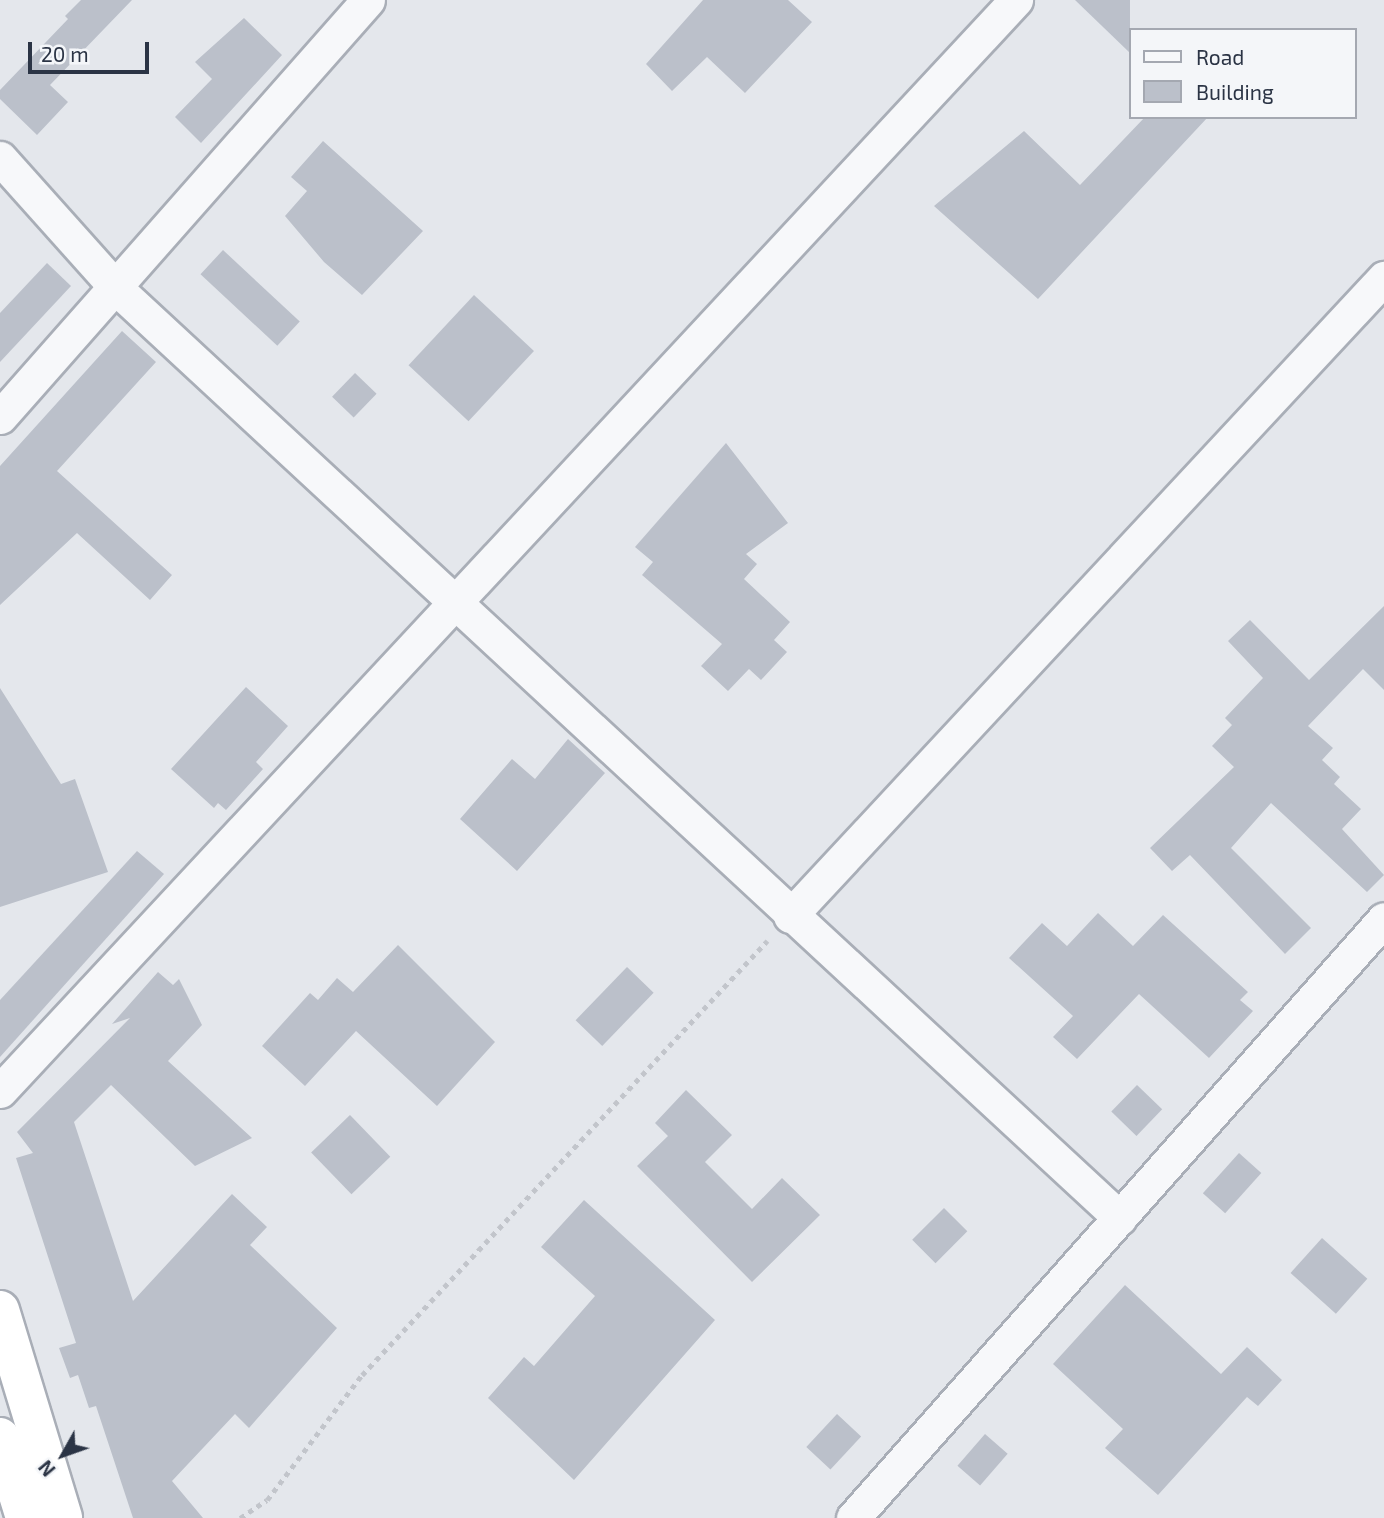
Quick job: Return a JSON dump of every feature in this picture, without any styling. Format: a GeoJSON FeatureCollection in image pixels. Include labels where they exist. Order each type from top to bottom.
{"type":"FeatureCollection","features":[{"type":"Feature","properties":{"kind":"highway"},"geometry":{"type":"LineString","coordinates":[[0,1310],[63,1518]]}},
{"type":"Feature","properties":{"kind":"highway"},"geometry":{"type":"LineString","coordinates":[[0,1437],[25,1518]]}},
{"type":"Feature","properties":{"kind":"street"},"geometry":{"type":"LineString","coordinates":[[0,417],[117,289],[368,0]]}},
{"type":"Feature","properties":{"kind":"street"},"geometry":{"type":"LineString","coordinates":[[0,1091],[1016,0]]}},
{"type":"Feature","properties":{"kind":"street"},"geometry":{"type":"LineString","coordinates":[[0,158],[117,289],[790,916],[1120,1218]]}},
{"type":"Feature","properties":{"kind":"street"},"geometry":{"type":"LineString","coordinates":[[790,916],[1384,278]]}},
{"type":"Feature","properties":{"kind":"street"},"geometry":{"type":"LineString","coordinates":[[853,1518],[1384,919]]}},
{"type":"Feature","properties":{"kind":"path"},"geometry":{"type":"LineString","coordinates":[[240,1518],[267,1500],[362,1375],[790,916]]}},
{"type":"Feature","properties":{"kind":"building"},"geometry":{"type":"Polygon","coordinates":[[[81,0],[132,0],[50,85],[68,102],[37,135],[0,99],[0,90],[68,19],[65,16],[81,0]]]}},
{"type":"Feature","properties":{"kind":"building"},"geometry":{"type":"Polygon","coordinates":[[[703,0],[788,0],[812,22],[745,93],[707,57],[672,91],[646,64],[703,0]]]}},
{"type":"Feature","properties":{"kind":"building"},"geometry":{"type":"Polygon","coordinates":[[[1075,0],[1130,0],[1128,51],[1075,0]]]}},
{"type":"Feature","properties":{"kind":"building"},"geometry":{"type":"Polygon","coordinates":[[[244,18],[282,55],[201,143],[175,117],[212,79],[195,62],[244,18]]]}},
{"type":"Feature","properties":{"kind":"building"},"geometry":{"type":"Polygon","coordinates":[[[1143,119],[1206,119],[1038,299],[934,206],[1024,131],[1080,185],[1143,119]]]}},
{"type":"Feature","properties":{"kind":"building"},"geometry":{"type":"Polygon","coordinates":[[[323,141],[423,231],[362,295],[324,262],[285,216],[307,191],[291,177],[323,141]]]}},
{"type":"Feature","properties":{"kind":"building"},"geometry":{"type":"Polygon","coordinates":[[[223,250],[300,322],[277,346],[200,274],[223,250]]]}},
{"type":"Feature","properties":{"kind":"building"},"geometry":{"type":"Polygon","coordinates":[[[47,263],[71,286],[0,362],[0,313],[47,263]]]}},
{"type":"Feature","properties":{"kind":"building"},"geometry":{"type":"Polygon","coordinates":[[[474,295],[534,351],[468,421],[409,365],[474,295]]]}},
{"type":"Feature","properties":{"kind":"building"},"geometry":{"type":"Polygon","coordinates":[[[122,331],[156,362],[57,471],[172,575],[150,600],[77,533],[0,605],[0,466],[122,331]]]}},
{"type":"Feature","properties":{"kind":"building"},"geometry":{"type":"Polygon","coordinates":[[[355,373],[377,394],[354,418],[332,397],[355,373]]]}},
{"type":"Feature","properties":{"kind":"building"},"geometry":{"type":"Polygon","coordinates":[[[726,443],[788,523],[746,554],[757,564],[744,579],[790,622],[774,640],[787,652],[761,680],[749,669],[728,691],[701,666],[722,644],[642,575],[653,562],[635,547],[726,443]]]}},
{"type":"Feature","properties":{"kind":"building"},"geometry":{"type":"Polygon","coordinates":[[[1384,606],[1384,690],[1363,669],[1308,726],[1333,748],[1322,760],[1340,777],[1334,784],[1361,809],[1342,829],[1384,875],[1367,892],[1271,803],[1231,848],[1311,928],[1285,954],[1190,855],[1172,871],[1150,848],[1234,767],[1212,746],[1232,725],[1225,718],[1263,678],[1228,641],[1250,620],[1309,680],[1384,606]]]}},
{"type":"Feature","properties":{"kind":"building"},"geometry":{"type":"Polygon","coordinates":[[[246,687],[288,726],[256,762],[263,769],[226,810],[218,803],[214,808],[171,769],[246,687]]]}},
{"type":"Feature","properties":{"kind":"building"},"geometry":{"type":"Polygon","coordinates":[[[0,688],[61,784],[75,779],[108,872],[0,907],[0,688]]]}},
{"type":"Feature","properties":{"kind":"building"},"geometry":{"type":"Polygon","coordinates":[[[568,739],[605,773],[517,871],[460,819],[512,759],[535,779],[568,739]]]}},
{"type":"Feature","properties":{"kind":"building"},"geometry":{"type":"Polygon","coordinates":[[[137,851],[164,874],[0,1057],[0,1000],[137,851]]]}},
{"type":"Feature","properties":{"kind":"building"},"geometry":{"type":"Polygon","coordinates":[[[1098,913],[1133,946],[1163,915],[1248,992],[1240,1000],[1253,1011],[1209,1058],[1139,994],[1077,1059],[1053,1037],[1073,1016],[1009,958],[1042,923],[1067,946],[1098,913]]]}},
{"type":"Feature","properties":{"kind":"building"},"geometry":{"type":"Polygon","coordinates":[[[398,945],[495,1042],[437,1106],[356,1031],[305,1086],[262,1046],[310,993],[318,1000],[337,978],[353,992],[398,945]]]}},
{"type":"Feature","properties":{"kind":"building"},"geometry":{"type":"Polygon","coordinates":[[[627,967],[654,993],[602,1046],[576,1020],[627,967]]]}},
{"type":"Feature","properties":{"kind":"building"},"geometry":{"type":"Polygon","coordinates":[[[158,972],[173,985],[179,979],[202,1025],[168,1061],[252,1138],[195,1166],[111,1085],[74,1122],[133,1301],[232,1194],[267,1227],[250,1245],[337,1328],[249,1428],[235,1414],[172,1481],[203,1518],[133,1518],[96,1406],[89,1408],[78,1375],[70,1378],[59,1348],[76,1343],[16,1158],[33,1153],[17,1132],[130,1018],[112,1024],[158,972]]]}},
{"type":"Feature","properties":{"kind":"building"},"geometry":{"type":"Polygon","coordinates":[[[1137,1085],[1162,1109],[1136,1136],[1111,1112],[1137,1085]]]}},
{"type":"Feature","properties":{"kind":"building"},"geometry":{"type":"Polygon","coordinates":[[[686,1090],[732,1135],[705,1162],[752,1209],[782,1178],[820,1215],[752,1282],[637,1166],[668,1136],[655,1123],[686,1090]]]}},
{"type":"Feature","properties":{"kind":"building"},"geometry":{"type":"Polygon","coordinates":[[[350,1115],[390,1157],[351,1194],[311,1153],[350,1115]]]}},
{"type":"Feature","properties":{"kind":"building"},"geometry":{"type":"Polygon","coordinates":[[[1239,1153],[1261,1173],[1225,1213],[1203,1193],[1239,1153]]]}},
{"type":"Feature","properties":{"kind":"building"},"geometry":{"type":"Polygon","coordinates":[[[584,1200],[715,1320],[574,1480],[488,1398],[524,1357],[534,1366],[595,1296],[541,1247],[584,1200]]]}},
{"type":"Feature","properties":{"kind":"building"},"geometry":{"type":"Polygon","coordinates":[[[944,1208],[967,1231],[936,1263],[912,1240],[944,1208]]]}},
{"type":"Feature","properties":{"kind":"building"},"geometry":{"type":"Polygon","coordinates":[[[1322,1238],[1367,1279],[1336,1314],[1291,1273],[1322,1238]]]}},
{"type":"Feature","properties":{"kind":"building"},"geometry":{"type":"Polygon","coordinates":[[[1125,1285],[1221,1374],[1247,1347],[1282,1380],[1258,1406],[1247,1397],[1158,1495],[1105,1448],[1123,1429],[1053,1364],[1125,1285]]]}},
{"type":"Feature","properties":{"kind":"building"},"geometry":{"type":"Polygon","coordinates":[[[837,1414],[861,1437],[830,1469],[806,1447],[837,1414]]]}},
{"type":"Feature","properties":{"kind":"building"},"geometry":{"type":"Polygon","coordinates":[[[985,1434],[1008,1454],[980,1485],[957,1466],[985,1434]]]}}]}
